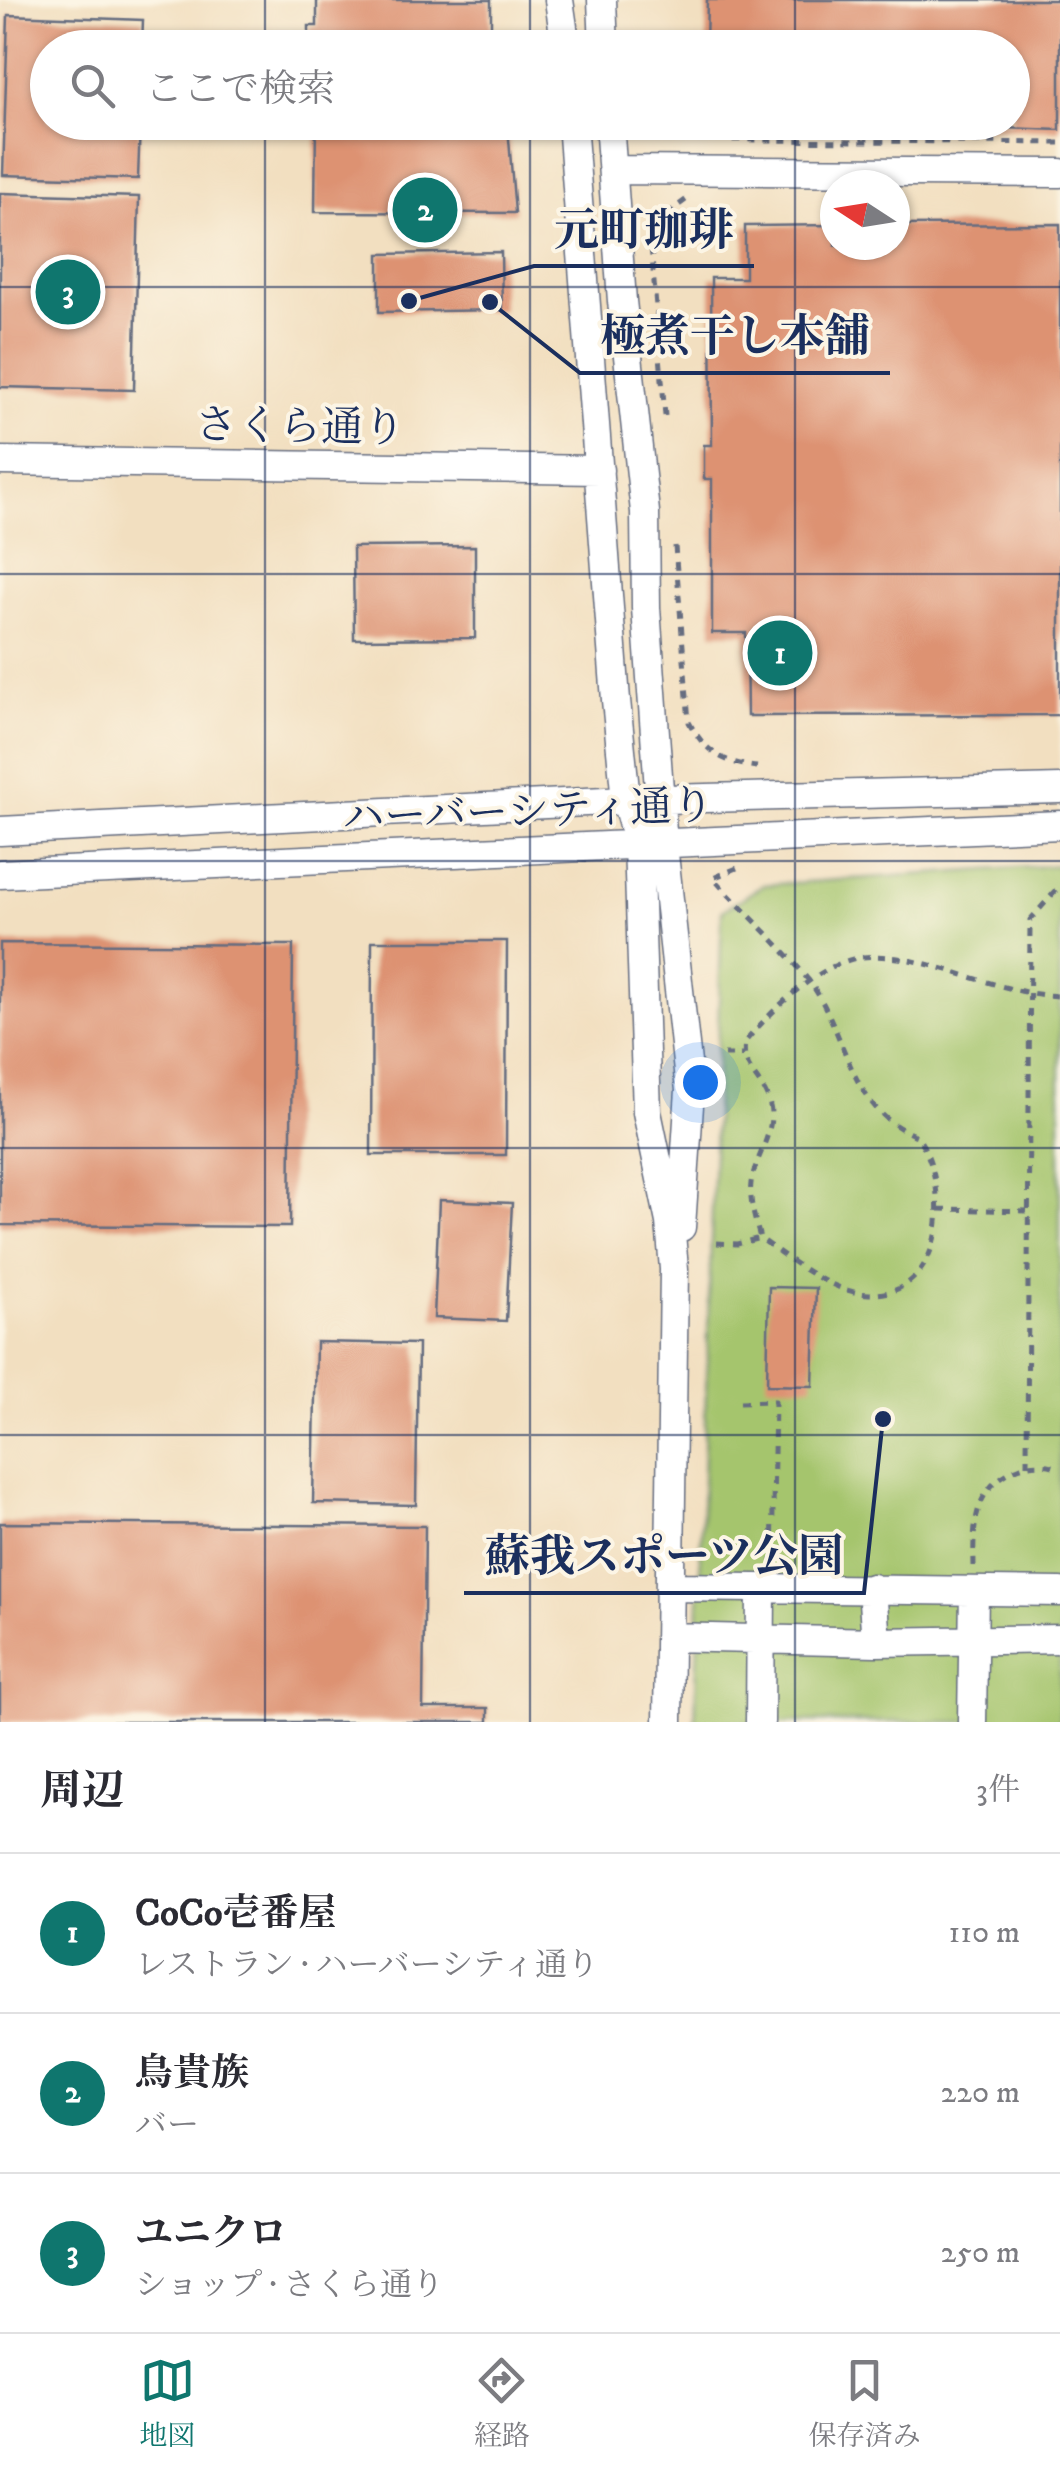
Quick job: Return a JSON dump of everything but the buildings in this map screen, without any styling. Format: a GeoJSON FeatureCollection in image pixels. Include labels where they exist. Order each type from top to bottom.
{"type":"FeatureCollection","features":[{"type":"Feature","properties":{"kind":"street"},"geometry":{"type":"LineString","coordinates":[[560,0],[564,30]]}},
{"type":"Feature","properties":{"kind":"street"},"geometry":{"type":"LineString","coordinates":[[602,0],[603,30]]}},
{"type":"Feature","properties":{"kind":"street"},"geometry":{"type":"LineString","coordinates":[[573,140],[626,800],[651,844],[690,1111],[674,1270],[668,1722]]}},
{"type":"Feature","properties":{"kind":"street"},"geometry":{"type":"LineString","coordinates":[[610,140],[645,512],[646,608],[660,802],[651,844],[648,1112],[670,1222],[674,1270]]}},
{"type":"Feature","properties":{"kind":"street"},"geometry":{"type":"LineString","coordinates":[[613,170],[1060,173]]}},
{"type":"Feature","properties":{"kind":"street","name":"さくら通り"},"geometry":{"type":"LineString","coordinates":[[0,462],[599,470]]}},
{"type":"Feature","properties":{"kind":"street","name":"ハーバーシティ通り"},"geometry":{"type":"LineString","coordinates":[[0,831],[626,800],[1060,789]]}},
{"type":"Feature","properties":{"kind":"street","name":"ハーバーシティ通り"},"geometry":{"type":"LineString","coordinates":[[0,874],[1060,825]]}},
{"type":"Feature","properties":{"kind":"street"},"geometry":{"type":"LineString","coordinates":[[648,1112],[656,1123],[671,1126],[690,1111]]}},
{"type":"Feature","properties":{"kind":"street"},"geometry":{"type":"LineString","coordinates":[[670,1587],[1060,1592]]}},
{"type":"Feature","properties":{"kind":"street"},"geometry":{"type":"LineString","coordinates":[[760,1722],[766,1588]]}},
{"type":"Feature","properties":{"kind":"street"},"geometry":{"type":"LineString","coordinates":[[872,1588],[876,1642]]}},
{"type":"Feature","properties":{"kind":"street"},"geometry":{"type":"LineString","coordinates":[[972,1722],[974,1590]]}},
{"type":"Feature","properties":{"kind":"street"},"geometry":{"type":"LineString","coordinates":[[669,1637],[876,1642],[1060,1639]]}},
{"type":"Feature","properties":{"kind":"path"},"geometry":{"type":"LineString","coordinates":[[799,140],[1060,142]]}},
{"type":"Feature","properties":{"kind":"path"},"geometry":{"type":"LineString","coordinates":[[666,425],[651,246],[657,220],[691,197]]}},
{"type":"Feature","properties":{"kind":"path"},"geometry":{"type":"LineString","coordinates":[[675,544],[689,722],[701,745],[727,762],[774,766]]}},
{"type":"Feature","properties":{"kind":"path"},"geometry":{"type":"LineString","coordinates":[[712,878],[811,982],[865,1097],[889,1122],[917,1136],[929,1152],[937,1176],[939,1209],[925,1264],[901,1286],[874,1295],[858,1294],[802,1268],[760,1238],[752,1180],[771,1118],[770,1104],[742,1054],[745,1042],[811,982],[838,964],[876,957],[905,959],[1030,996],[1060,996]]}},
{"type":"Feature","properties":{"kind":"path"},"geometry":{"type":"LineString","coordinates":[[1027,1465],[1030,920],[1060,886]]}},
{"type":"Feature","properties":{"kind":"path"},"geometry":{"type":"LineString","coordinates":[[724,1055],[742,1054]]}},
{"type":"Feature","properties":{"kind":"path"},"geometry":{"type":"LineString","coordinates":[[939,1209],[1028,1211]]}},
{"type":"Feature","properties":{"kind":"path"},"geometry":{"type":"LineString","coordinates":[[716,1243],[737,1244],[760,1238]]}},
{"type":"Feature","properties":{"kind":"path"},"geometry":{"type":"LineString","coordinates":[[740,1402],[776,1402],[766,1588]]}},
{"type":"Feature","properties":{"kind":"path"},"geometry":{"type":"LineString","coordinates":[[974,1590],[974,1536],[983,1490],[1000,1476],[1027,1465],[1060,1469]]}},
{"type":"Feature","properties":{"kind":"green space"},"geometry":{"type":"Polygon","coordinates":[[[1060,865],[1060,1722],[695,1722],[722,911],[763,885],[1060,865]]]}},
{"type":"Feature","properties":{"kind":"place","name":"鳥貴族"},"geometry":{"type":"Point","coordinates":[425,210]}},
{"type":"Feature","properties":{"kind":"place","name":"ユニクロ"},"geometry":{"type":"Point","coordinates":[68,292]}},
{"type":"Feature","properties":{"kind":"place","name":"元町珈琲"},"geometry":{"type":"Point","coordinates":[409,301]}},
{"type":"Feature","properties":{"kind":"place","name":"極煮干し本舗"},"geometry":{"type":"Point","coordinates":[490,302]}},
{"type":"Feature","properties":{"kind":"place","name":"CoCo壱番屋"},"geometry":{"type":"Point","coordinates":[780,653]}},
{"type":"Feature","properties":{"kind":"place","name":"蘇我スポーツ公園"},"geometry":{"type":"Point","coordinates":[883,1419]}}]}
